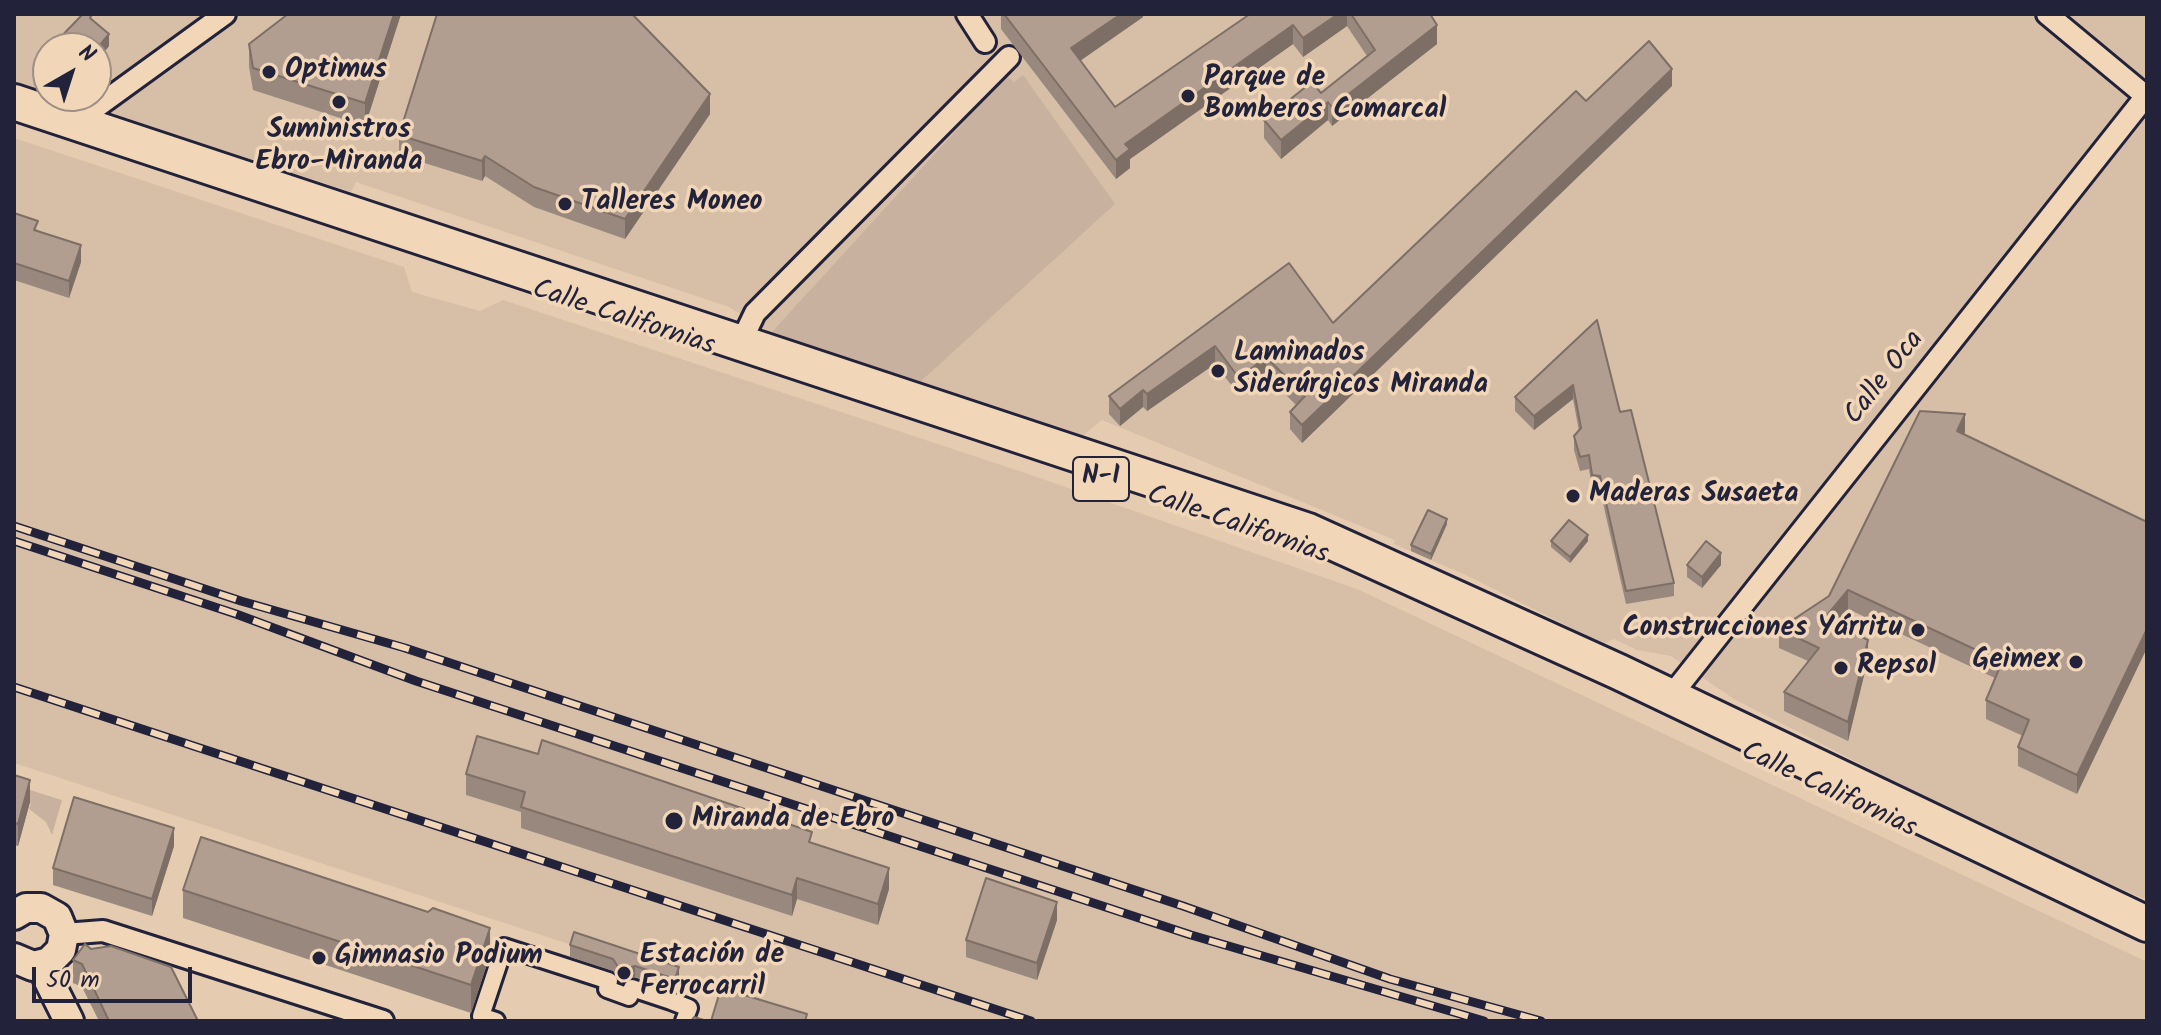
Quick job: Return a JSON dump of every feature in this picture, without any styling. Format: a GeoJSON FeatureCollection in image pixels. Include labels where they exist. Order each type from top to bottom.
{"type":"FeatureCollection","features":[{"type":"Feature","properties":{"kind":"highway","name":"Calle Californias"},"geometry":{"type":"LineString","coordinates":[[14,102],[742,340],[1308,531],[1382,561],[2147,924]]}},
{"type":"Feature","properties":{"kind":"highway","name":"Calle Californias"},"geometry":{"type":"LineString","coordinates":[[14,121],[1302,547],[1483,628],[2147,943]]}},
{"type":"Feature","properties":{"kind":"main road"},"geometry":{"type":"LineString","coordinates":[[14,958],[26,965],[41,965],[56,957],[64,934],[50,911],[18,905]]}},
{"type":"Feature","properties":{"kind":"main road"},"geometry":{"type":"LineString","coordinates":[[41,965],[69,1021]]}},
{"type":"Feature","properties":{"kind":"street"},"geometry":{"type":"LineString","coordinates":[[76,122],[225,14]]}},
{"type":"Feature","properties":{"kind":"street"},"geometry":{"type":"LineString","coordinates":[[967,14],[985,42]]}},
{"type":"Feature","properties":{"kind":"street"},"geometry":{"type":"LineString","coordinates":[[2047,14],[2146,96]]}},
{"type":"Feature","properties":{"kind":"street","name":"Calle Californias"},"geometry":{"type":"LineString","coordinates":[[742,340],[755,313],[1009,57]]}},
{"type":"Feature","properties":{"kind":"street","name":"Calle Oca"},"geometry":{"type":"LineString","coordinates":[[1670,697],[2146,96]]}},
{"type":"Feature","properties":{"kind":"street"},"geometry":{"type":"LineString","coordinates":[[64,934],[103,931],[383,1021]]}},
{"type":"Feature","properties":{"kind":"street"},"geometry":{"type":"LineString","coordinates":[[496,1021],[481,1016],[504,947],[609,981],[607,989],[629,997],[632,988],[689,1008],[684,1021]]}},
{"type":"Feature","properties":{"kind":"shaded area"},"geometry":{"type":"Polygon","coordinates":[[[14,14],[2147,14],[2147,900],[2001,836],[1734,699],[1671,656],[1637,650],[1614,639],[1603,644],[1468,576],[1394,544],[1395,540],[1102,420],[1081,437],[771,333],[729,307],[356,182],[351,192],[107,112],[112,112],[112,32],[32,32],[32,87],[14,81],[14,14]]]}},
{"type":"Feature","properties":{"kind":"shaded area"},"geometry":{"type":"Polygon","coordinates":[[[1023,75],[1115,204],[920,382],[771,333],[1006,76],[1014,82],[1023,75]]]}},
{"type":"Feature","properties":{"kind":"shaded area"},"geometry":{"type":"Polygon","coordinates":[[[14,138],[404,267],[412,292],[480,311],[503,300],[1028,474],[1357,589],[2147,962],[2147,1021],[805,1021],[14,763],[14,138]]]}},
{"type":"Feature","properties":{"kind":"shaded area"},"geometry":{"type":"Polygon","coordinates":[[[14,785],[62,800],[52,835],[46,822],[29,809],[31,803],[14,798],[14,785]]]}},
{"type":"Feature","properties":{"kind":"building"},"geometry":{"type":"Polygon","coordinates":[[[83,14],[92,14],[90,18],[107,32],[66,32],[83,14]]]}},
{"type":"Feature","properties":{"kind":"building"},"geometry":{"type":"Polygon","coordinates":[[[288,14],[394,14],[365,103],[253,68],[249,44],[288,14]]]}},
{"type":"Feature","properties":{"kind":"building"},"geometry":{"type":"Polygon","coordinates":[[[437,14],[632,14],[710,94],[625,219],[534,187],[485,156],[482,161],[399,135],[437,14]]]}},
{"type":"Feature","properties":{"kind":"building"},"geometry":{"type":"Polygon","coordinates":[[[1004,14],[1121,14],[1071,48],[1115,107],[1250,14],[1338,14],[1303,38],[1293,25],[1125,144],[1130,149],[1116,160],[1004,14]]]}},
{"type":"Feature","properties":{"kind":"building"},"geometry":{"type":"Polygon","coordinates":[[[1351,14],[1430,14],[1437,25],[1332,107],[1328,102],[1281,140],[1264,120],[1312,82],[1321,93],[1375,50],[1351,14]]]}},
{"type":"Feature","properties":{"kind":"building"},"geometry":{"type":"Polygon","coordinates":[[[1649,41],[1672,69],[1302,425],[1290,412],[1305,396],[1266,357],[1239,378],[1215,346],[1147,394],[1143,390],[1120,409],[1109,396],[1289,263],[1333,323],[1576,91],[1586,101],[1649,41]]]}},
{"type":"Feature","properties":{"kind":"building"},"geometry":{"type":"Polygon","coordinates":[[[14,213],[38,221],[34,230],[81,245],[69,281],[14,263],[14,213]]]}},
{"type":"Feature","properties":{"kind":"building"},"geometry":{"type":"Polygon","coordinates":[[[1597,320],[1620,412],[1631,410],[1674,583],[1626,591],[1600,476],[1592,475],[1589,455],[1580,457],[1574,436],[1581,428],[1573,385],[1534,416],[1515,397],[1597,320]]]}},
{"type":"Feature","properties":{"kind":"building"},"geometry":{"type":"Polygon","coordinates":[[[1920,411],[1965,414],[1957,431],[2147,522],[2147,629],[2077,775],[2018,747],[2029,720],[1986,700],[2002,662],[1848,590],[1824,619],[1868,640],[1848,722],[1784,692],[1819,648],[1779,629],[1829,596],[1920,411]]]}},
{"type":"Feature","properties":{"kind":"building"},"geometry":{"type":"Polygon","coordinates":[[[1428,510],[1447,519],[1431,554],[1411,545],[1428,510]]]}},
{"type":"Feature","properties":{"kind":"building"},"geometry":{"type":"Polygon","coordinates":[[[1569,520],[1588,535],[1570,557],[1551,541],[1569,520]]]}},
{"type":"Feature","properties":{"kind":"building"},"geometry":{"type":"Polygon","coordinates":[[[1706,541],[1721,553],[1702,577],[1687,565],[1706,541]]]}},
{"type":"Feature","properties":{"kind":"building"},"geometry":{"type":"Polygon","coordinates":[[[477,736],[538,754],[542,740],[812,832],[809,842],[889,868],[878,904],[797,878],[792,895],[521,807],[525,792],[466,774],[477,736]]]}},
{"type":"Feature","properties":{"kind":"building"},"geometry":{"type":"Polygon","coordinates":[[[14,775],[30,780],[18,824],[14,823],[14,775]]]}},
{"type":"Feature","properties":{"kind":"building"},"geometry":{"type":"Polygon","coordinates":[[[74,797],[174,828],[152,899],[53,868],[74,797]]]}},
{"type":"Feature","properties":{"kind":"building"},"geometry":{"type":"Polygon","coordinates":[[[201,837],[428,912],[433,908],[490,928],[471,985],[183,890],[201,837]]]}},
{"type":"Feature","properties":{"kind":"building"},"geometry":{"type":"Polygon","coordinates":[[[986,878],[1057,902],[1037,963],[966,940],[986,878]]]}},
{"type":"Feature","properties":{"kind":"building"},"geometry":{"type":"Polygon","coordinates":[[[574,932],[679,967],[675,979],[635,966],[620,970],[613,959],[570,945],[574,932]]]}},
{"type":"Feature","properties":{"kind":"building"},"geometry":{"type":"Polygon","coordinates":[[[85,944],[91,949],[111,946],[171,967],[198,1021],[109,1021],[82,964],[73,960],[85,944]]]}},
{"type":"Feature","properties":{"kind":"building"},"geometry":{"type":"Polygon","coordinates":[[[721,988],[807,1014],[805,1021],[711,1021],[721,988]]]}},
{"type":"Feature","properties":{"kind":"railway"},"geometry":{"type":"LineString","coordinates":[[14,526],[241,601],[405,648],[1183,906],[1390,979],[1541,1021]]}},
{"type":"Feature","properties":{"kind":"railway"},"geometry":{"type":"LineString","coordinates":[[14,541],[236,614],[416,681],[1191,935],[1484,1021]]}},
{"type":"Feature","properties":{"kind":"railway"},"geometry":{"type":"LineString","coordinates":[[14,687],[1031,1021]]}},
{"type":"Feature","properties":{"kind":"place","name":"Optimus"},"geometry":{"type":"Point","coordinates":[269,72]}},
{"type":"Feature","properties":{"kind":"place","name":"Parque de Bomberos Comarcal"},"geometry":{"type":"Point","coordinates":[1188,96]}},
{"type":"Feature","properties":{"kind":"place","name":"Suministros Ebro-Miranda"},"geometry":{"type":"Point","coordinates":[339,102]}},
{"type":"Feature","properties":{"kind":"place","name":"Talleres Moneo"},"geometry":{"type":"Point","coordinates":[565,204]}},
{"type":"Feature","properties":{"kind":"place","name":"Laminados Siderúrgicos Miranda"},"geometry":{"type":"Point","coordinates":[1218,371]}},
{"type":"Feature","properties":{"kind":"place","name":"Maderas Susaeta"},"geometry":{"type":"Point","coordinates":[1573,496]}},
{"type":"Feature","properties":{"kind":"place","name":"Construcciones Yárritu"},"geometry":{"type":"Point","coordinates":[1918,630]}},
{"type":"Feature","properties":{"kind":"place","name":"Geimex"},"geometry":{"type":"Point","coordinates":[2076,662]}},
{"type":"Feature","properties":{"kind":"place","name":"Repsol"},"geometry":{"type":"Point","coordinates":[1841,668]}},
{"type":"Feature","properties":{"kind":"place","name":"Miranda de Ebro"},"geometry":{"type":"Point","coordinates":[674,821]}},
{"type":"Feature","properties":{"kind":"place","name":"Gimnasio Podium"},"geometry":{"type":"Point","coordinates":[319,958]}},
{"type":"Feature","properties":{"kind":"place","name":"Estación de Ferrocarril"},"geometry":{"type":"Point","coordinates":[624,973]}}]}
